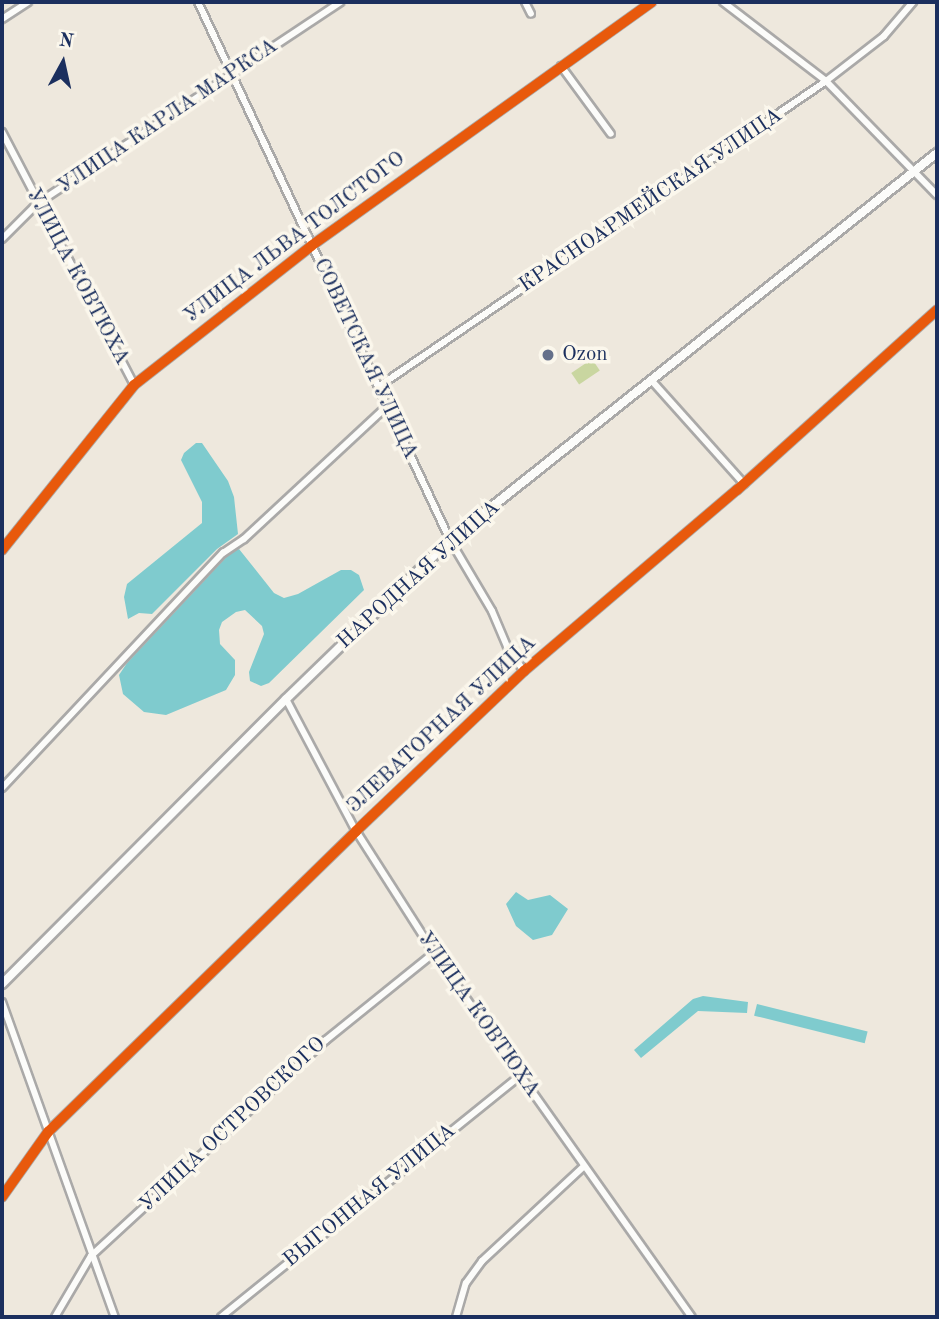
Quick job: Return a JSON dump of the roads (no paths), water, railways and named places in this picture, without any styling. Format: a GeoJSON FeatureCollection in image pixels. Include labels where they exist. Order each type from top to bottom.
{"type":"FeatureCollection","features":[{"type":"Feature","properties":{"kind":"main road","name":"НАРОДНАЯ УЛИЦА"},"geometry":{"type":"LineString","coordinates":[[2,984],[286,699],[450,540],[917,172],[937,153]]}},
{"type":"Feature","properties":{"kind":"street"},"geometry":{"type":"LineString","coordinates":[[2,19],[28,2]]}},
{"type":"Feature","properties":{"kind":"street","name":"СОВЕТСКАЯ УЛИЦА"},"geometry":{"type":"LineString","coordinates":[[198,2],[450,540],[492,611],[508,647],[524,671]]}},
{"type":"Feature","properties":{"kind":"street","name":"УЛИЦА КАРЛА МАРКСА"},"geometry":{"type":"LineString","coordinates":[[2,239],[38,203],[341,2]]}},
{"type":"Feature","properties":{"kind":"street"},"geometry":{"type":"LineString","coordinates":[[525,2],[531,14]]}},
{"type":"Feature","properties":{"kind":"street","name":"УЛИЦА ЛЬВА ТОЛСТОГО"},"geometry":{"type":"LineString","coordinates":[[2,550],[134,385],[311,246],[652,2]]}},
{"type":"Feature","properties":{"kind":"street"},"geometry":{"type":"LineString","coordinates":[[723,2],[826,81],[937,195]]}},
{"type":"Feature","properties":{"kind":"street","name":"КРАСНОАРМЕЙСКАЯ УЛИЦА"},"geometry":{"type":"LineString","coordinates":[[378,387],[826,81],[884,36],[914,2]]}},
{"type":"Feature","properties":{"kind":"street"},"geometry":{"type":"LineString","coordinates":[[561,66],[611,134]]}},
{"type":"Feature","properties":{"kind":"street","name":"УЛИЦА КОВТЮХА"},"geometry":{"type":"LineString","coordinates":[[2,132],[134,385]]}},
{"type":"Feature","properties":{"kind":"street","name":"ЭЛЕВАТОРНАЯ УЛИЦА"},"geometry":{"type":"LineString","coordinates":[[2,1197],[48,1132],[524,671],[744,484],[937,310]]}},
{"type":"Feature","properties":{"kind":"street"},"geometry":{"type":"LineString","coordinates":[[652,381],[744,484]]}},
{"type":"Feature","properties":{"kind":"street"},"geometry":{"type":"LineString","coordinates":[[2,788],[223,553],[244,539],[387,406]]}},
{"type":"Feature","properties":{"kind":"street","name":"УЛИЦА КОВТЮХА"},"geometry":{"type":"LineString","coordinates":[[286,699],[356,831],[434,953],[583,1167],[692,1317]]}},
{"type":"Feature","properties":{"kind":"street","name":"УЛИЦА ОСТРОВСКОГО"},"geometry":{"type":"LineString","coordinates":[[55,1317],[91,1256],[326,1040],[434,953]]}},
{"type":"Feature","properties":{"kind":"street"},"geometry":{"type":"LineString","coordinates":[[2,1002],[115,1317]]}},
{"type":"Feature","properties":{"kind":"street","name":"ВЫГОННАЯ УЛИЦА"},"geometry":{"type":"LineString","coordinates":[[221,1317],[520,1076]]}},
{"type":"Feature","properties":{"kind":"street"},"geometry":{"type":"LineString","coordinates":[[456,1317],[466,1283],[482,1261],[583,1167]]}},
{"type":"Feature","properties":{"kind":"water"},"geometry":{"type":"Polygon","coordinates":[[[196,443],[202,443],[228,481],[234,497],[238,534],[217,549],[152,614],[139,613],[128,619],[124,597],[127,584],[202,523],[202,502],[181,460],[184,453],[196,443]]]}},
{"type":"Feature","properties":{"kind":"water"},"geometry":{"type":"Polygon","coordinates":[[[239,549],[274,593],[284,598],[298,594],[341,570],[351,570],[359,575],[364,590],[269,683],[261,686],[250,681],[249,672],[264,634],[262,626],[245,610],[236,612],[222,622],[219,630],[220,644],[235,660],[235,675],[226,690],[166,715],[144,712],[123,694],[119,675],[127,663],[231,552],[239,549]]]}},
{"type":"Feature","properties":{"kind":"water"},"geometry":{"type":"Polygon","coordinates":[[[516,892],[528,900],[550,895],[568,909],[552,935],[533,940],[516,926],[506,904],[516,892]]]}},
{"type":"Feature","properties":{"kind":"water"},"geometry":{"type":"Polygon","coordinates":[[[703,996],[748,1002],[747,1013],[698,1011],[641,1058],[634,1050],[693,999],[703,996]]]}},
{"type":"Feature","properties":{"kind":"water"},"geometry":{"type":"Polygon","coordinates":[[[757,1004],[868,1032],[865,1043],[754,1016],[757,1004]]]}},
{"type":"Feature","properties":{"kind":"place","name":"Ozon"},"geometry":{"type":"Point","coordinates":[548,355]}}]}
